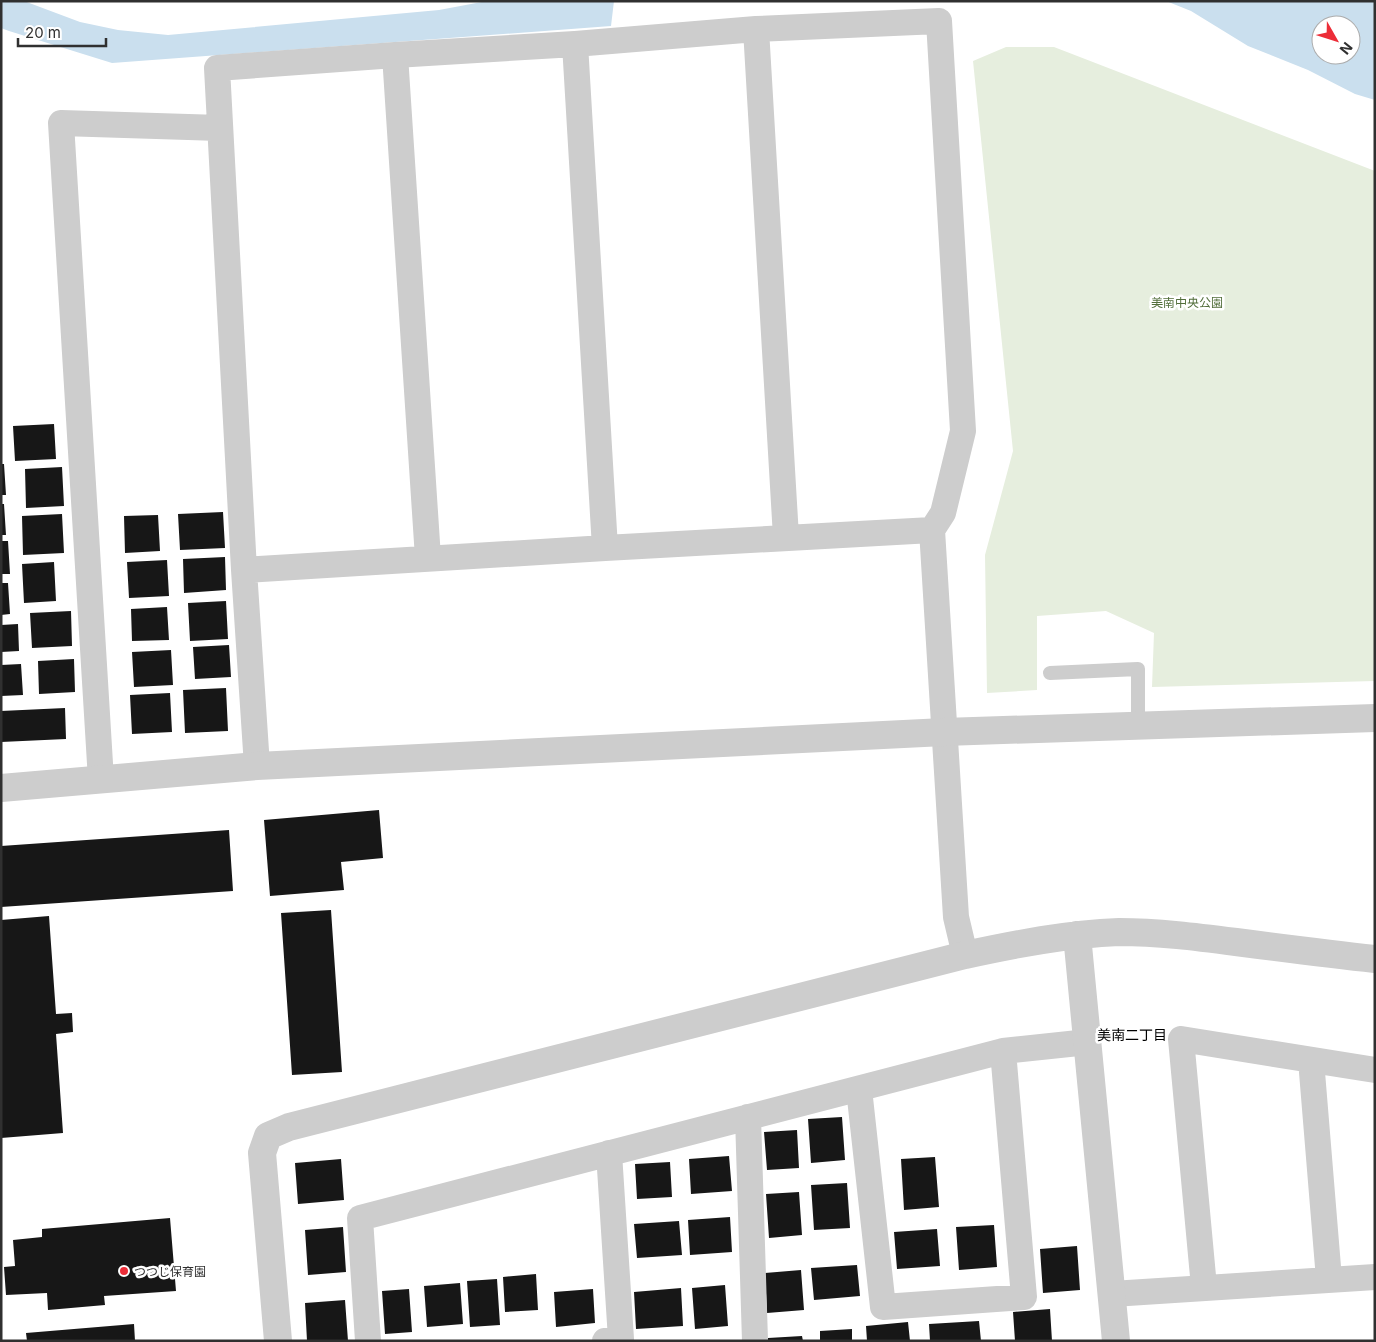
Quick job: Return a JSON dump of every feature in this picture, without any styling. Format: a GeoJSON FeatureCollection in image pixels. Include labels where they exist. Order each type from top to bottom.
{"type":"FeatureCollection","features":[{"type":"Feature","properties":{"kind":"street"},"geometry":{"type":"LineString","coordinates":[[256,766],[217,68],[575,44],[756,29],[939,20],[963,431],[943,514],[932,530],[956,917],[966,955]]}},
{"type":"Feature","properties":{"kind":"street"},"geometry":{"type":"LineString","coordinates":[[756,29],[786,537]]}},
{"type":"Feature","properties":{"kind":"street"},"geometry":{"type":"LineString","coordinates":[[575,44],[605,548]]}},
{"type":"Feature","properties":{"kind":"street"},"geometry":{"type":"LineString","coordinates":[[395,55],[428,558]]}},
{"type":"Feature","properties":{"kind":"street"},"geometry":{"type":"LineString","coordinates":[[101,780],[61,123],[220,128]]}},
{"type":"Feature","properties":{"kind":"street"},"geometry":{"type":"LineString","coordinates":[[244,570],[932,530]]}},
{"type":"Feature","properties":{"kind":"street"},"geometry":{"type":"LineString","coordinates":[[1,788],[256,766],[944,732],[1375,718]]}},
{"type":"Feature","properties":{"kind":"street"},"geometry":{"type":"LineString","coordinates":[[278,1341],[262,1153],[268,1136],[299,1125],[966,955],[1077,935],[1119,932],[1163,933],[1375,959]]}},
{"type":"Feature","properties":{"kind":"street"},"geometry":{"type":"LineString","coordinates":[[1077,935],[1116,1341]]}},
{"type":"Feature","properties":{"kind":"street"},"geometry":{"type":"LineString","coordinates":[[1204,1287],[1181,1039],[1375,1070]]}},
{"type":"Feature","properties":{"kind":"street"},"geometry":{"type":"LineString","coordinates":[[368,1341],[360,1218],[1003,1052],[1088,1042]]}},
{"type":"Feature","properties":{"kind":"street"},"geometry":{"type":"LineString","coordinates":[[859,1089],[883,1307],[1024,1297],[1003,1052]]}},
{"type":"Feature","properties":{"kind":"street"},"geometry":{"type":"LineString","coordinates":[[1311,1060],[1329,1280]]}},
{"type":"Feature","properties":{"kind":"street"},"geometry":{"type":"LineString","coordinates":[[748,1117],[755,1341]]}},
{"type":"Feature","properties":{"kind":"street"},"geometry":{"type":"LineString","coordinates":[[605,1341],[621,1339],[609,1153]]}},
{"type":"Feature","properties":{"kind":"street"},"geometry":{"type":"LineString","coordinates":[[1112,1294],[1375,1276]]}},
{"type":"Feature","properties":{"kind":"lane"},"geometry":{"type":"LineString","coordinates":[[1050,673],[1138,669],[1138,726]]}},
{"type":"Feature","properties":{"kind":"green space","name":"美南中央公園"},"geometry":{"type":"Polygon","coordinates":[[[1006,47],[1054,47],[1375,171],[1375,681],[1152,687],[1154,633],[1106,611],[1037,616],[1037,690],[987,693],[985,555],[1013,451],[973,61],[1006,47]]]}},
{"type":"Feature","properties":{"kind":"water"},"geometry":{"type":"Polygon","coordinates":[[[1,1],[24,1],[80,22],[118,30],[168,35],[439,10],[487,1],[614,1],[611,26],[112,63],[1,28],[1,1]]]}},
{"type":"Feature","properties":{"kind":"water"},"geometry":{"type":"Polygon","coordinates":[[[1166,1],[1375,1],[1375,100],[1355,94],[1308,70],[1248,46],[1191,11],[1166,1]]]}},
{"type":"Feature","properties":{"kind":"building"},"geometry":{"type":"Polygon","coordinates":[[[54,424],[56,459],[15,461],[13,426],[54,424]]]}},
{"type":"Feature","properties":{"kind":"building"},"geometry":{"type":"Polygon","coordinates":[[[1,464],[4,464],[6,495],[1,495],[1,464]]]}},
{"type":"Feature","properties":{"kind":"building"},"geometry":{"type":"Polygon","coordinates":[[[62,467],[64,506],[26,508],[25,469],[62,467]]]}},
{"type":"Feature","properties":{"kind":"building"},"geometry":{"type":"Polygon","coordinates":[[[1,504],[4,504],[6,535],[1,535],[1,504]]]}},
{"type":"Feature","properties":{"kind":"building"},"geometry":{"type":"Polygon","coordinates":[[[223,512],[225,548],[180,550],[178,514],[223,512]]]}},
{"type":"Feature","properties":{"kind":"building"},"geometry":{"type":"Polygon","coordinates":[[[62,514],[64,553],[23,555],[22,516],[62,514]]]}},
{"type":"Feature","properties":{"kind":"building"},"geometry":{"type":"Polygon","coordinates":[[[158,515],[160,551],[125,553],[124,516],[158,515]]]}},
{"type":"Feature","properties":{"kind":"building"},"geometry":{"type":"Polygon","coordinates":[[[1,541],[8,541],[10,574],[1,574],[1,541]]]}},
{"type":"Feature","properties":{"kind":"building"},"geometry":{"type":"Polygon","coordinates":[[[225,557],[226,590],[184,593],[183,559],[225,557]]]}},
{"type":"Feature","properties":{"kind":"building"},"geometry":{"type":"Polygon","coordinates":[[[167,560],[169,596],[129,598],[127,562],[167,560]]]}},
{"type":"Feature","properties":{"kind":"building"},"geometry":{"type":"Polygon","coordinates":[[[54,562],[56,601],[24,603],[22,564],[54,562]]]}},
{"type":"Feature","properties":{"kind":"building"},"geometry":{"type":"Polygon","coordinates":[[[1,583],[8,583],[10,614],[1,615],[1,583]]]}},
{"type":"Feature","properties":{"kind":"building"},"geometry":{"type":"Polygon","coordinates":[[[226,601],[228,639],[190,641],[188,603],[226,601]]]}},
{"type":"Feature","properties":{"kind":"building"},"geometry":{"type":"Polygon","coordinates":[[[167,607],[169,640],[132,641],[131,609],[167,607]]]}},
{"type":"Feature","properties":{"kind":"building"},"geometry":{"type":"Polygon","coordinates":[[[71,611],[72,646],[32,648],[30,613],[71,611]]]}},
{"type":"Feature","properties":{"kind":"building"},"geometry":{"type":"Polygon","coordinates":[[[18,624],[19,651],[1,652],[1,625],[18,624]]]}},
{"type":"Feature","properties":{"kind":"building"},"geometry":{"type":"Polygon","coordinates":[[[229,645],[231,677],[195,679],[193,647],[229,645]]]}},
{"type":"Feature","properties":{"kind":"building"},"geometry":{"type":"Polygon","coordinates":[[[171,650],[173,685],[134,687],[132,652],[171,650]]]}},
{"type":"Feature","properties":{"kind":"building"},"geometry":{"type":"Polygon","coordinates":[[[74,659],[75,692],[39,694],[38,661],[74,659]]]}},
{"type":"Feature","properties":{"kind":"building"},"geometry":{"type":"Polygon","coordinates":[[[21,664],[23,695],[1,696],[1,665],[21,664]]]}},
{"type":"Feature","properties":{"kind":"building"},"geometry":{"type":"Polygon","coordinates":[[[226,688],[228,731],[185,733],[183,690],[226,688]]]}},
{"type":"Feature","properties":{"kind":"building"},"geometry":{"type":"Polygon","coordinates":[[[170,693],[172,732],[132,734],[130,695],[170,693]]]}},
{"type":"Feature","properties":{"kind":"building"},"geometry":{"type":"Polygon","coordinates":[[[65,708],[66,739],[1,742],[1,711],[65,708]]]}},
{"type":"Feature","properties":{"kind":"building"},"geometry":{"type":"Polygon","coordinates":[[[379,810],[383,858],[341,862],[344,890],[270,896],[264,820],[379,810]]]}},
{"type":"Feature","properties":{"kind":"building"},"geometry":{"type":"Polygon","coordinates":[[[229,830],[233,891],[1,907],[1,846],[229,830]]]}},
{"type":"Feature","properties":{"kind":"building"},"geometry":{"type":"Polygon","coordinates":[[[331,910],[342,1072],[292,1075],[281,913],[331,910]]]}},
{"type":"Feature","properties":{"kind":"building"},"geometry":{"type":"Polygon","coordinates":[[[49,916],[56,1014],[72,1013],[73,1032],[56,1034],[63,1133],[1,1138],[1,920],[49,916]]]}},
{"type":"Feature","properties":{"kind":"building"},"geometry":{"type":"Polygon","coordinates":[[[842,1117],[845,1160],[811,1163],[808,1119],[842,1117]]]}},
{"type":"Feature","properties":{"kind":"building"},"geometry":{"type":"Polygon","coordinates":[[[797,1130],[799,1168],[767,1170],[764,1132],[797,1130]]]}},
{"type":"Feature","properties":{"kind":"building"},"geometry":{"type":"Polygon","coordinates":[[[729,1156],[732,1191],[691,1194],[689,1159],[729,1156]]]}},
{"type":"Feature","properties":{"kind":"building"},"geometry":{"type":"Polygon","coordinates":[[[935,1157],[939,1207],[904,1210],[901,1159],[935,1157]]]}},
{"type":"Feature","properties":{"kind":"building"},"geometry":{"type":"Polygon","coordinates":[[[341,1159],[344,1200],[298,1204],[295,1163],[341,1159]]]}},
{"type":"Feature","properties":{"kind":"building"},"geometry":{"type":"Polygon","coordinates":[[[670,1162],[672,1197],[637,1199],[635,1164],[670,1162]]]}},
{"type":"Feature","properties":{"kind":"building"},"geometry":{"type":"Polygon","coordinates":[[[847,1183],[850,1228],[814,1230],[811,1185],[847,1183]]]}},
{"type":"Feature","properties":{"kind":"building"},"geometry":{"type":"Polygon","coordinates":[[[799,1192],[802,1235],[769,1238],[766,1194],[799,1192]]]}},
{"type":"Feature","properties":{"kind":"building"},"geometry":{"type":"Polygon","coordinates":[[[730,1217],[732,1252],[690,1255],[688,1220],[730,1217]]]}},
{"type":"Feature","properties":{"kind":"building"},"geometry":{"type":"Polygon","coordinates":[[[170,1218],[176,1291],[104,1296],[105,1305],[48,1310],[47,1293],[6,1295],[4,1267],[15,1266],[13,1240],[42,1237],[42,1229],[170,1218]]]}},
{"type":"Feature","properties":{"kind":"building"},"geometry":{"type":"Polygon","coordinates":[[[679,1221],[682,1255],[637,1258],[634,1224],[679,1221]]]}},
{"type":"Feature","properties":{"kind":"building"},"geometry":{"type":"Polygon","coordinates":[[[994,1225],[997,1267],[959,1270],[956,1227],[994,1225]]]}},
{"type":"Feature","properties":{"kind":"building"},"geometry":{"type":"Polygon","coordinates":[[[343,1227],[346,1272],[308,1275],[305,1230],[343,1227]]]}},
{"type":"Feature","properties":{"kind":"building"},"geometry":{"type":"Polygon","coordinates":[[[937,1229],[940,1266],[897,1269],[894,1232],[937,1229]]]}},
{"type":"Feature","properties":{"kind":"building"},"geometry":{"type":"Polygon","coordinates":[[[1077,1246],[1080,1290],[1043,1293],[1040,1249],[1077,1246]]]}},
{"type":"Feature","properties":{"kind":"building"},"geometry":{"type":"Polygon","coordinates":[[[857,1265],[860,1296],[814,1300],[811,1268],[857,1265]]]}},
{"type":"Feature","properties":{"kind":"building"},"geometry":{"type":"Polygon","coordinates":[[[801,1270],[804,1310],[767,1313],[765,1273],[801,1270]]]}},
{"type":"Feature","properties":{"kind":"building"},"geometry":{"type":"Polygon","coordinates":[[[536,1274],[538,1310],[505,1312],[503,1277],[536,1274]]]}},
{"type":"Feature","properties":{"kind":"building"},"geometry":{"type":"Polygon","coordinates":[[[497,1279],[500,1325],[470,1327],[467,1281],[497,1279]]]}},
{"type":"Feature","properties":{"kind":"building"},"geometry":{"type":"Polygon","coordinates":[[[460,1283],[463,1324],[427,1327],[424,1286],[460,1283]]]}},
{"type":"Feature","properties":{"kind":"building"},"geometry":{"type":"Polygon","coordinates":[[[725,1285],[728,1326],[695,1329],[692,1288],[725,1285]]]}},
{"type":"Feature","properties":{"kind":"building"},"geometry":{"type":"Polygon","coordinates":[[[681,1288],[683,1326],[636,1329],[634,1292],[681,1288]]]}},
{"type":"Feature","properties":{"kind":"building"},"geometry":{"type":"Polygon","coordinates":[[[409,1289],[412,1332],[385,1334],[382,1291],[409,1289]]]}},
{"type":"Feature","properties":{"kind":"building"},"geometry":{"type":"Polygon","coordinates":[[[593,1289],[595,1323],[556,1327],[554,1292],[593,1289]]]}},
{"type":"Feature","properties":{"kind":"building"},"geometry":{"type":"Polygon","coordinates":[[[345,1300],[348,1341],[307,1341],[305,1303],[345,1300]]]}},
{"type":"Feature","properties":{"kind":"building"},"geometry":{"type":"Polygon","coordinates":[[[1050,1309],[1052,1341],[1015,1341],[1013,1312],[1050,1309]]]}},
{"type":"Feature","properties":{"kind":"building"},"geometry":{"type":"Polygon","coordinates":[[[979,1321],[981,1341],[930,1341],[929,1324],[979,1321]]]}},
{"type":"Feature","properties":{"kind":"building"},"geometry":{"type":"Polygon","coordinates":[[[908,1322],[910,1341],[867,1341],[866,1326],[908,1322]]]}},
{"type":"Feature","properties":{"kind":"building"},"geometry":{"type":"Polygon","coordinates":[[[134,1324],[135,1341],[27,1341],[26,1333],[134,1324]]]}},
{"type":"Feature","properties":{"kind":"building"},"geometry":{"type":"Polygon","coordinates":[[[852,1329],[852,1341],[820,1341],[820,1331],[852,1329]]]}},
{"type":"Feature","properties":{"kind":"building"},"geometry":{"type":"Polygon","coordinates":[[[802,1336],[803,1341],[768,1341],[768,1338],[802,1336]]]}},
{"type":"Feature","properties":{"kind":"place","name":"つつじ保育園"},"geometry":{"type":"Point","coordinates":[124,1271]}},
{"type":"Feature","properties":{"kind":"district","name":"美南二丁目"},"geometry":{"type":"Point","coordinates":[1132,1034]}}]}
